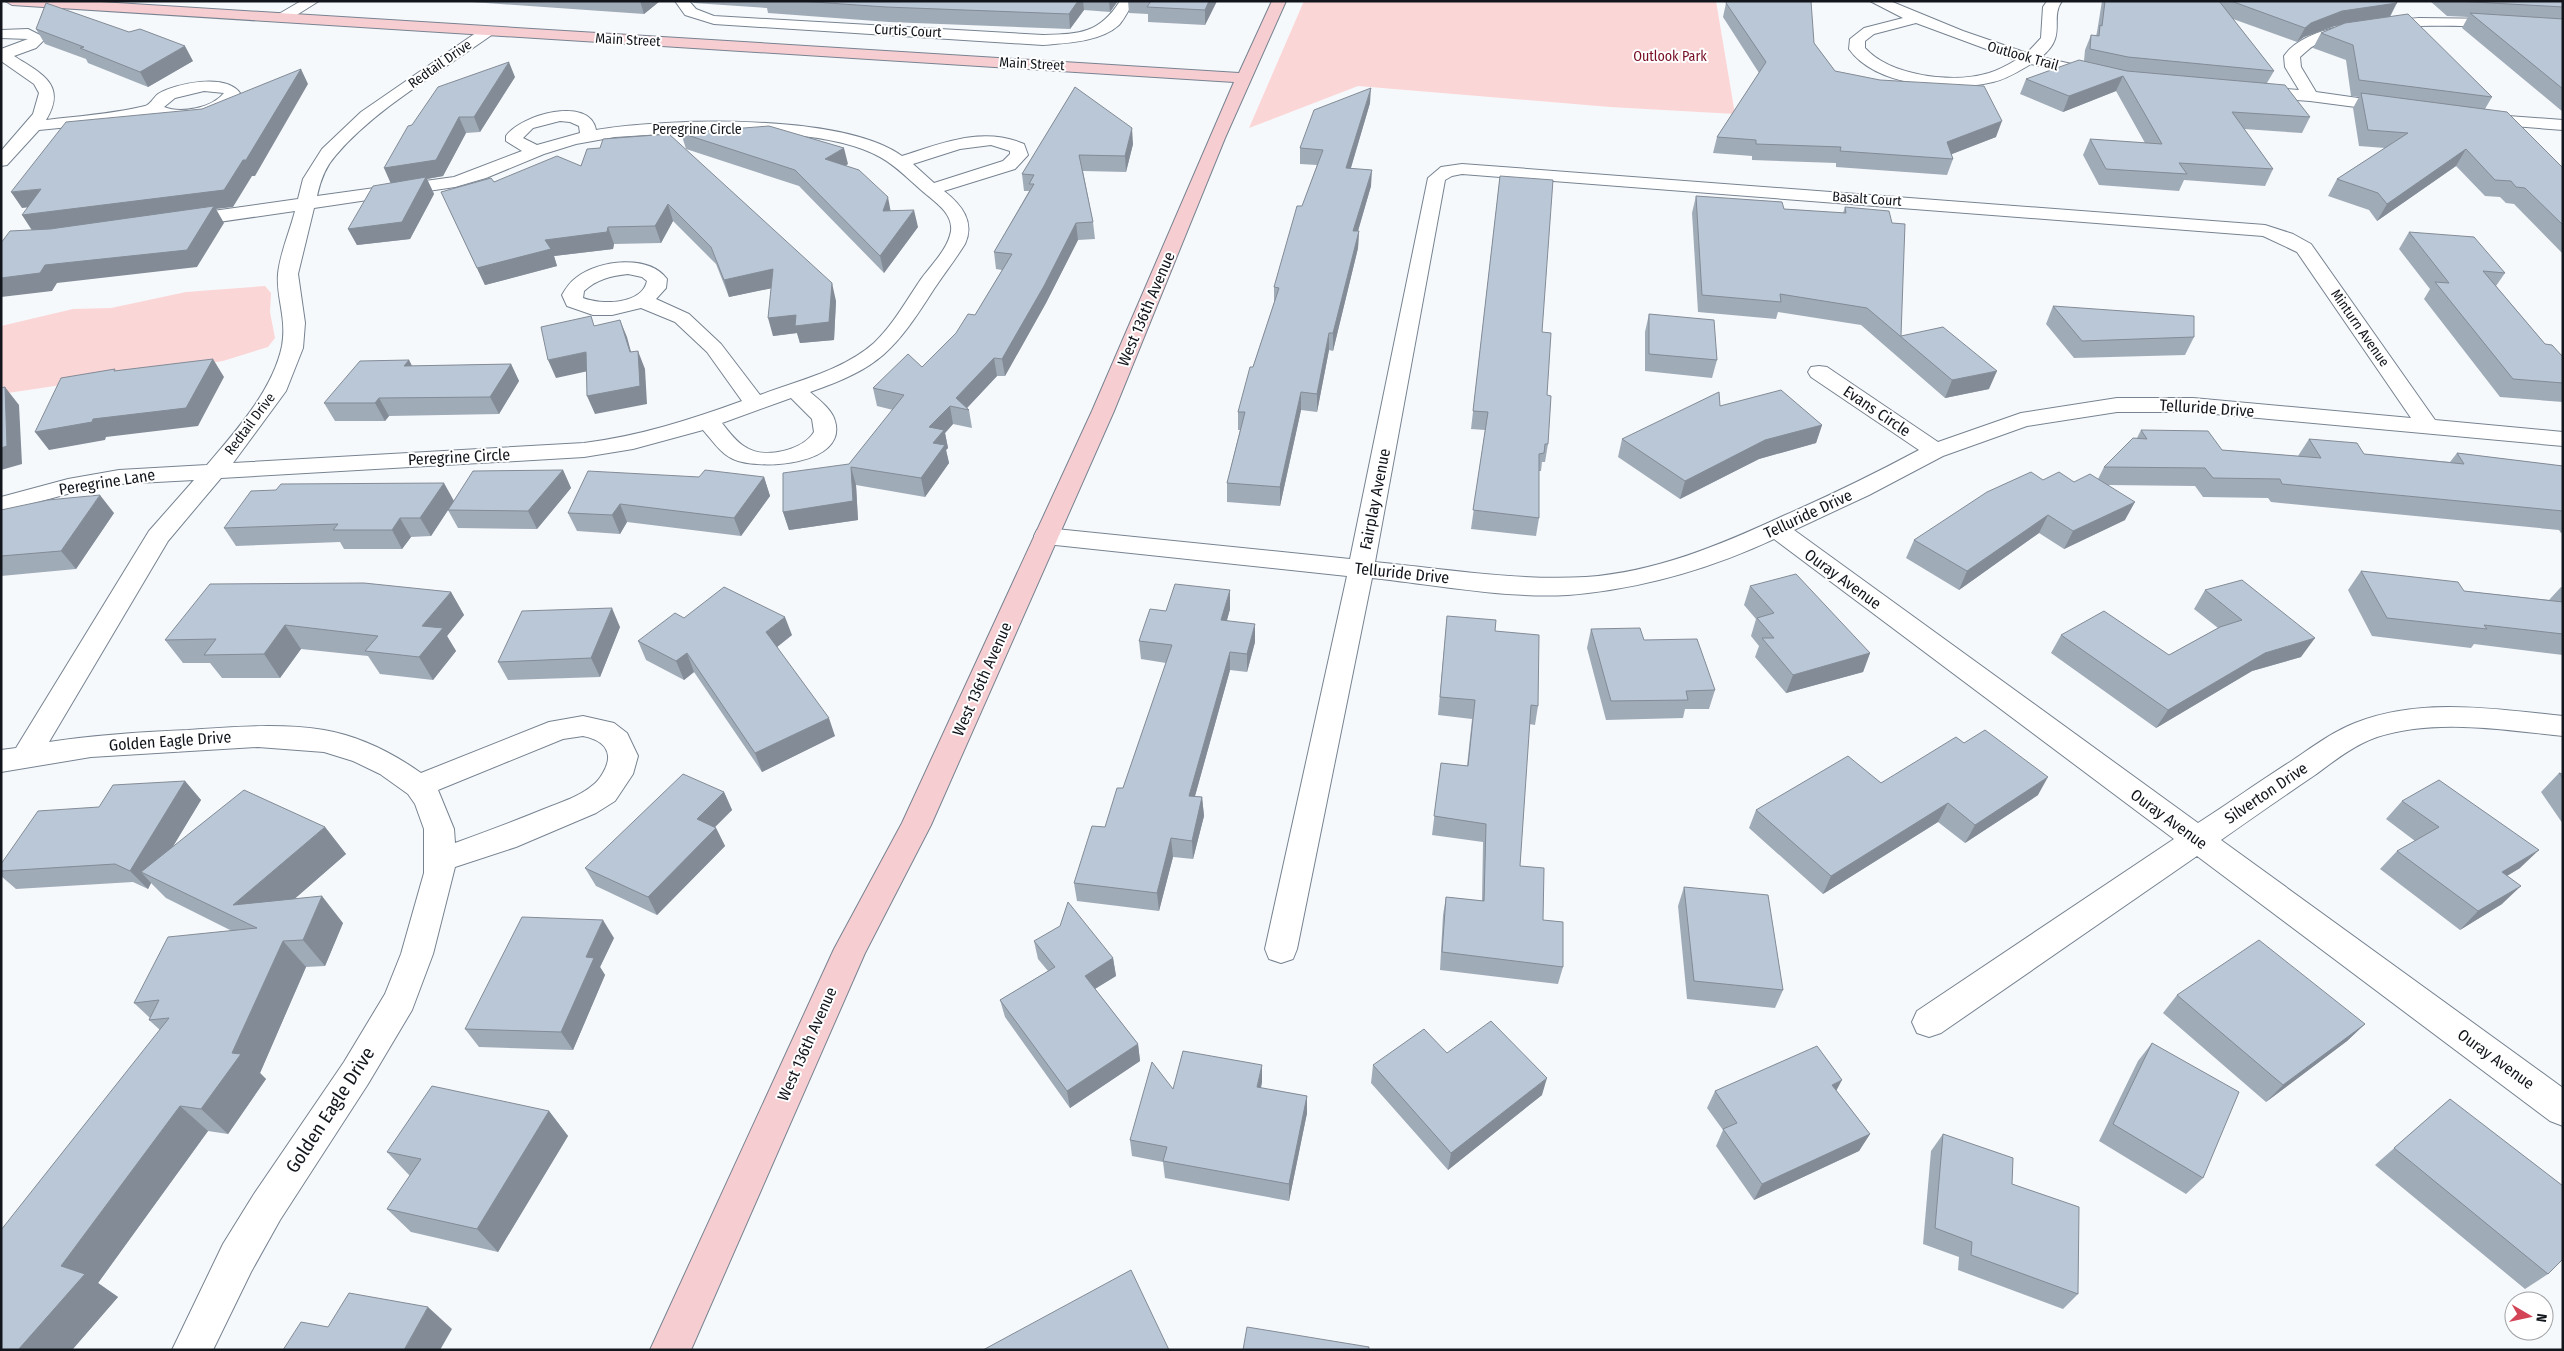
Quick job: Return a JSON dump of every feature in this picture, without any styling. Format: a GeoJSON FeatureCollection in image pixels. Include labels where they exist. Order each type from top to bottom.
{"type":"FeatureCollection","features":[{"type":"Feature","properties":{"kind":"main road","name":"Main Street"},"geometry":{"type":"LineString","coordinates":[[12,1],[1244,78]]}},
{"type":"Feature","properties":{"kind":"main road","name":"West 136th Avenue"},"geometry":{"type":"LineString","coordinates":[[670,1350],[850,949],[916,825],[1103,411],[1217,138],[1279,1]]}},
{"type":"Feature","properties":{"kind":"street"},"geometry":{"type":"LineString","coordinates":[[282,18],[312,1]]}},
{"type":"Feature","properties":{"kind":"street","name":"Curtis Court"},"geometry":{"type":"LineString","coordinates":[[682,1],[686,9],[694,14],[714,20],[1043,40],[1074,37],[1104,28],[1114,21],[1127,1]]}},
{"type":"Feature","properties":{"kind":"street","name":"Outlook Trail"},"geometry":{"type":"LineString","coordinates":[[1877,1],[1974,42],[2026,59],[2112,77]]}},
{"type":"Feature","properties":{"kind":"street"},"geometry":{"type":"LineString","coordinates":[[1916,18],[1869,31],[1858,39],[1857,49],[1870,62],[1885,69],[1935,81],[1971,81],[1990,78],[2026,59],[2043,47],[2053,24],[2050,8],[2051,2]]}},
{"type":"Feature","properties":{"kind":"street"},"geometry":{"type":"LineString","coordinates":[[2454,8],[2473,22]]}},
{"type":"Feature","properties":{"kind":"street"},"geometry":{"type":"LineString","coordinates":[[2310,96],[2293,67],[2292,56],[2302,44],[2315,38],[2376,26],[2412,23],[2473,22],[2563,28]]}},
{"type":"Feature","properties":{"kind":"street","name":"Redtail Drive"},"geometry":{"type":"LineString","coordinates":[[13,759],[158,537],[248,430],[275,391],[292,348],[296,323],[288,274],[304,204],[312,179],[339,140],[382,104],[488,32]]}},
{"type":"Feature","properties":{"kind":"street"},"geometry":{"type":"LineString","coordinates":[[1,34],[28,33],[38,38],[34,43],[23,49],[1,54]]}},
{"type":"Feature","properties":{"kind":"street"},"geometry":{"type":"LineString","coordinates":[[1,54],[44,85],[48,97],[45,109],[1,161]]}},
{"type":"Feature","properties":{"kind":"street"},"geometry":{"type":"LineString","coordinates":[[2242,91],[2310,96],[2410,109]]}},
{"type":"Feature","properties":{"kind":"street"},"geometry":{"type":"LineString","coordinates":[[32,126],[119,117],[155,109]]}},
{"type":"Feature","properties":{"kind":"street"},"geometry":{"type":"LineString","coordinates":[[2467,117],[2525,124],[2563,125]]}},
{"type":"Feature","properties":{"kind":"street"},"geometry":{"type":"LineString","coordinates":[[537,152],[515,141],[514,136],[517,130],[536,121],[550,118],[575,118],[587,124],[589,136]]}},
{"type":"Feature","properties":{"kind":"street","name":"Peregrine Circle"},"geometry":{"type":"LineString","coordinates":[[166,223],[455,182],[488,172],[537,152],[589,136],[695,127],[812,133],[863,143],[885,152],[932,189],[947,202],[957,215],[960,226],[960,232],[946,257],[884,345],[862,362],[795,390],[661,437],[619,447],[215,470]]}},
{"type":"Feature","properties":{"kind":"street"},"geometry":{"type":"LineString","coordinates":[[898,162],[975,141],[1000,140],[1018,148],[1019,155],[1009,165],[932,189]]}},
{"type":"Feature","properties":{"kind":"street","name":"Basalt Court"},"geometry":{"type":"LineString","coordinates":[[1438,166],[2294,233]]}},
{"type":"Feature","properties":{"kind":"street","name":"Fairplay Avenue"},"geometry":{"type":"LineString","coordinates":[[1281,949],[1361,569],[1438,166]]}},
{"type":"Feature","properties":{"kind":"street","name":"Minturn Avenue"},"geometry":{"type":"LineString","coordinates":[[2294,233],[2428,427]]}},
{"type":"Feature","properties":{"kind":"street"},"geometry":{"type":"LineString","coordinates":[[643,300],[682,318],[714,348],[756,404]]}},
{"type":"Feature","properties":{"kind":"street","name":"Evans Circle"},"geometry":{"type":"LineString","coordinates":[[1818,372],[1935,451]]}},
{"type":"Feature","properties":{"kind":"street"},"geometry":{"type":"LineString","coordinates":[[708,421],[738,453],[752,459],[770,460],[789,457],[807,450],[820,440],[825,430],[824,419],[795,390]]}},
{"type":"Feature","properties":{"kind":"street","name":"Telluride Drive"},"geometry":{"type":"LineString","coordinates":[[1046,536],[1533,586],[1587,585],[1672,570],[1718,555],[1861,490],[1935,451],[2021,420],[2054,412],[2117,405],[2193,406],[2563,439]]}},
{"type":"Feature","properties":{"kind":"street","name":"Peregrine Lane"},"geometry":{"type":"LineString","coordinates":[[1,505],[68,486],[119,477],[215,470]]}},
{"type":"Feature","properties":{"kind":"street","name":"Ouray Avenue"},"geometry":{"type":"LineString","coordinates":[[1776,529],[2563,1109]]}},
{"type":"Feature","properties":{"kind":"street","name":"Silverton Drive"},"geometry":{"type":"LineString","coordinates":[[1929,1022],[2341,742],[2369,729],[2410,719],[2480,718],[2563,726]]}},
{"type":"Feature","properties":{"kind":"street"},"geometry":{"type":"LineString","coordinates":[[418,786],[559,729],[582,726],[604,730],[618,741],[623,756],[618,774],[604,793],[585,805],[505,838],[440,860]]}},
{"type":"Feature","properties":{"kind":"street","name":"Golden Eagle Drive"},"geometry":{"type":"LineString","coordinates":[[13,759],[91,746],[258,736],[325,741],[363,753],[390,766],[418,786],[429,800],[439,829],[440,873],[418,954],[400,1000],[356,1073],[267,1207],[237,1258],[192,1350]]}},
{"type":"Feature","properties":{"kind":"green space","name":"Outlook Park"},"geometry":{"type":"Polygon","coordinates":[[[1304,1],[1716,1],[1735,114],[1610,107],[1358,86],[1249,128],[1304,1]]]}},
{"type":"Feature","properties":{"kind":"green space"},"geometry":{"type":"Polygon","coordinates":[[[265,286],[271,293],[270,312],[275,338],[268,347],[223,361],[1,394],[1,326],[73,309],[111,308],[186,292],[265,286]]]}},
{"type":"Feature","properties":{"kind":"building"},"geometry":{"type":"Polygon","coordinates":[[[799,1],[1078,1],[1069,14],[886,7],[799,1]]]}},
{"type":"Feature","properties":{"kind":"building"},"geometry":{"type":"Polygon","coordinates":[[[1151,1],[1209,1],[1205,10],[1147,7],[1151,1]]]}},
{"type":"Feature","properties":{"kind":"building"},"geometry":{"type":"Polygon","coordinates":[[[1727,1],[1811,1],[1814,43],[1835,71],[1880,80],[1984,86],[2002,121],[1947,142],[1953,159],[1840,151],[1841,147],[1756,144],[1756,140],[1717,137],[1766,62],[1726,3],[1727,1]]]}},
{"type":"Feature","properties":{"kind":"building"},"geometry":{"type":"Polygon","coordinates":[[[2105,1],[2219,1],[2274,71],[2128,57],[2090,49],[2091,35],[2099,36],[2105,1]]]}},
{"type":"Feature","properties":{"kind":"building"},"geometry":{"type":"Polygon","coordinates":[[[2231,1],[2395,1],[2397,3],[2342,11],[2311,23],[2305,28],[2231,1]]]}},
{"type":"Feature","properties":{"kind":"building"},"geometry":{"type":"Polygon","coordinates":[[[2455,1],[2563,1],[2563,7],[2455,1]]]}},
{"type":"Feature","properties":{"kind":"building"},"geometry":{"type":"Polygon","coordinates":[[[46,3],[129,32],[140,29],[185,46],[140,72],[80,48],[84,47],[36,29],[46,3]]]}},
{"type":"Feature","properties":{"kind":"building"},"geometry":{"type":"Polygon","coordinates":[[[2470,13],[2563,19],[2563,89],[2470,13]]]}},
{"type":"Feature","properties":{"kind":"building"},"geometry":{"type":"Polygon","coordinates":[[[2408,14],[2492,97],[2359,80],[2353,45],[2321,33],[2345,23],[2408,14]]]}},
{"type":"Feature","properties":{"kind":"building"},"geometry":{"type":"Polygon","coordinates":[[[2079,60],[2127,71],[2285,85],[2310,117],[2232,112],[2273,169],[2179,163],[2187,174],[2106,169],[2090,139],[2162,144],[2123,76],[2069,96],[2026,79],[2079,60]]]}},
{"type":"Feature","properties":{"kind":"building"},"geometry":{"type":"Polygon","coordinates":[[[509,62],[474,117],[459,117],[436,160],[384,168],[408,126],[412,125],[438,87],[509,62]]]}},
{"type":"Feature","properties":{"kind":"building"},"geometry":{"type":"Polygon","coordinates":[[[301,69],[246,160],[243,160],[224,190],[22,215],[41,189],[11,192],[66,122],[202,109],[301,69]]]}},
{"type":"Feature","properties":{"kind":"building"},"geometry":{"type":"Polygon","coordinates":[[[1075,87],[1132,128],[1125,156],[1079,155],[1093,222],[1076,223],[1044,286],[1002,359],[994,358],[956,398],[969,410],[950,406],[929,427],[944,430],[933,443],[945,445],[921,478],[851,467],[853,501],[783,512],[783,473],[849,464],[904,395],[873,388],[908,354],[922,367],[956,333],[968,314],[975,315],[1012,254],[994,252],[1034,184],[1029,184],[1034,175],[1022,174],[1075,87]]]}},
{"type":"Feature","properties":{"kind":"building"},"geometry":{"type":"Polygon","coordinates":[[[1371,88],[1346,168],[1372,170],[1353,231],[1359,231],[1333,333],[1329,333],[1317,394],[1301,392],[1280,487],[1227,483],[1245,412],[1238,412],[1250,367],[1253,367],[1279,288],[1274,287],[1297,206],[1302,206],[1323,150],[1300,148],[1314,110],[1371,88]]]}},
{"type":"Feature","properties":{"kind":"building"},"geometry":{"type":"Polygon","coordinates":[[[2361,93],[2507,112],[2563,168],[2563,225],[2525,188],[2516,187],[2511,181],[2495,180],[2466,149],[2387,204],[2378,193],[2337,179],[2408,133],[2368,130],[2361,93]]]}},
{"type":"Feature","properties":{"kind":"building"},"geometry":{"type":"Polygon","coordinates":[[[769,126],[844,148],[825,159],[859,170],[888,197],[883,211],[914,210],[880,256],[795,170],[681,133],[769,126]]]}},
{"type":"Feature","properties":{"kind":"building"},"geometry":{"type":"Polygon","coordinates":[[[669,134],[832,283],[829,322],[795,326],[796,315],[768,318],[773,269],[724,280],[711,247],[668,204],[655,226],[608,227],[607,232],[545,240],[551,249],[477,268],[441,192],[491,178],[494,182],[557,156],[581,166],[587,149],[600,148],[603,139],[669,134]]]}},
{"type":"Feature","properties":{"kind":"building"},"geometry":{"type":"Polygon","coordinates":[[[1500,176],[1553,180],[1542,332],[1551,333],[1547,395],[1551,396],[1548,444],[1545,444],[1544,453],[1539,454],[1539,518],[1473,510],[1488,412],[1473,411],[1500,176]]]}},
{"type":"Feature","properties":{"kind":"building"},"geometry":{"type":"Polygon","coordinates":[[[426,177],[402,222],[348,229],[373,186],[426,177]]]}},
{"type":"Feature","properties":{"kind":"building"},"geometry":{"type":"Polygon","coordinates":[[[1696,196],[1782,202],[1784,209],[1846,213],[1845,207],[1889,211],[1892,223],[1905,224],[1901,336],[1943,327],[1997,371],[1952,380],[1867,308],[1780,294],[1781,302],[1702,295],[1696,196]]]}},
{"type":"Feature","properties":{"kind":"building"},"geometry":{"type":"Polygon","coordinates":[[[214,206],[187,250],[45,265],[40,273],[1,278],[1,243],[10,231],[50,229],[214,206]]]}},
{"type":"Feature","properties":{"kind":"building"},"geometry":{"type":"Polygon","coordinates":[[[2409,232],[2474,237],[2505,273],[2483,271],[2545,344],[2552,345],[2563,357],[2563,383],[2513,379],[2435,282],[2449,283],[2409,232]]]}},
{"type":"Feature","properties":{"kind":"building"},"geometry":{"type":"Polygon","coordinates":[[[2053,306],[2194,316],[2194,337],[2082,341],[2053,306]]]}},
{"type":"Feature","properties":{"kind":"building"},"geometry":{"type":"Polygon","coordinates":[[[1649,314],[1714,320],[1717,360],[1649,354],[1649,314]]]}},
{"type":"Feature","properties":{"kind":"building"},"geometry":{"type":"Polygon","coordinates":[[[591,316],[594,326],[620,320],[630,352],[638,351],[640,386],[587,396],[586,352],[548,360],[541,327],[591,316]]]}},
{"type":"Feature","properties":{"kind":"building"},"geometry":{"type":"Polygon","coordinates":[[[213,359],[186,408],[93,419],[92,422],[35,432],[61,378],[115,369],[114,371],[213,359]]]}},
{"type":"Feature","properties":{"kind":"building"},"geometry":{"type":"Polygon","coordinates":[[[409,360],[404,366],[511,364],[490,397],[379,398],[375,403],[324,403],[360,361],[409,360]]]}},
{"type":"Feature","properties":{"kind":"building"},"geometry":{"type":"Polygon","coordinates":[[[5,387],[7,446],[1,448],[1,388],[5,387]]]}},
{"type":"Feature","properties":{"kind":"building"},"geometry":{"type":"Polygon","coordinates":[[[1781,390],[1822,425],[1765,440],[1685,481],[1622,439],[1719,392],[1720,406],[1781,390]]]}},
{"type":"Feature","properties":{"kind":"building"},"geometry":{"type":"Polygon","coordinates":[[[2141,430],[2208,431],[2222,450],[2321,458],[2309,439],[2357,443],[2364,454],[2464,464],[2457,453],[2563,466],[2563,511],[2282,484],[2280,479],[2213,478],[2205,468],[2104,467],[2133,438],[2147,439],[2141,430]]]}},
{"type":"Feature","properties":{"kind":"building"},"geometry":{"type":"Polygon","coordinates":[[[563,470],[528,511],[448,510],[473,471],[563,470]]]}},
{"type":"Feature","properties":{"kind":"building"},"geometry":{"type":"Polygon","coordinates":[[[705,470],[764,477],[734,518],[620,504],[612,515],[568,513],[588,471],[699,477],[705,470]]]}},
{"type":"Feature","properties":{"kind":"building"},"geometry":{"type":"Polygon","coordinates":[[[2031,472],[2043,480],[2059,472],[2074,482],[2090,474],[2135,502],[2073,531],[2048,515],[1967,571],[1914,540],[1987,492],[2031,472]]]}},
{"type":"Feature","properties":{"kind":"building"},"geometry":{"type":"Polygon","coordinates":[[[444,483],[420,518],[400,518],[392,530],[333,530],[338,524],[224,528],[251,491],[276,490],[281,484],[444,483]]]}},
{"type":"Feature","properties":{"kind":"building"},"geometry":{"type":"Polygon","coordinates":[[[100,495],[61,551],[1,556],[1,510],[48,500],[100,495]]]}},
{"type":"Feature","properties":{"kind":"building"},"geometry":{"type":"Polygon","coordinates":[[[2361,571],[2458,582],[2464,591],[2563,602],[2563,634],[2484,625],[2487,629],[2387,618],[2361,571]]]}},
{"type":"Feature","properties":{"kind":"building"},"geometry":{"type":"Polygon","coordinates":[[[1796,574],[1870,653],[1793,675],[1762,638],[1774,638],[1757,618],[1774,613],[1750,586],[1796,574]]]}},
{"type":"Feature","properties":{"kind":"building"},"geometry":{"type":"Polygon","coordinates":[[[2242,580],[2315,638],[2265,653],[2168,710],[2061,635],[2104,611],[2169,655],[2220,627],[2242,620],[2205,590],[2242,580]]]}},
{"type":"Feature","properties":{"kind":"building"},"geometry":{"type":"Polygon","coordinates":[[[364,583],[451,592],[422,626],[443,628],[419,657],[365,651],[378,636],[285,625],[264,654],[204,655],[216,639],[165,640],[210,584],[364,583]]]}},
{"type":"Feature","properties":{"kind":"building"},"geometry":{"type":"Polygon","coordinates":[[[1175,584],[1230,590],[1221,620],[1255,624],[1247,654],[1230,652],[1189,796],[1202,797],[1192,841],[1171,838],[1157,893],[1074,883],[1092,826],[1105,827],[1117,788],[1123,788],[1172,645],[1139,641],[1150,609],[1166,611],[1175,584]]]}},
{"type":"Feature","properties":{"kind":"building"},"geometry":{"type":"Polygon","coordinates":[[[724,587],[785,617],[766,632],[829,718],[755,753],[687,653],[676,661],[638,641],[675,613],[684,618],[724,587]]]}},
{"type":"Feature","properties":{"kind":"building"},"geometry":{"type":"Polygon","coordinates":[[[612,608],[591,658],[498,662],[522,611],[612,608]]]}},
{"type":"Feature","properties":{"kind":"building"},"geometry":{"type":"Polygon","coordinates":[[[1447,616],[1496,620],[1495,631],[1539,635],[1538,706],[1531,705],[1520,866],[1544,868],[1543,920],[1563,922],[1563,967],[1442,952],[1446,897],[1484,901],[1486,824],[1434,816],[1441,763],[1468,766],[1475,700],[1440,697],[1447,616]]]}},
{"type":"Feature","properties":{"kind":"building"},"geometry":{"type":"Polygon","coordinates":[[[1640,628],[1644,640],[1697,639],[1715,690],[1686,691],[1688,700],[1611,701],[1591,629],[1640,628]]]}},
{"type":"Feature","properties":{"kind":"building"},"geometry":{"type":"Polygon","coordinates":[[[1985,730],[2048,777],[1975,825],[1948,803],[1831,876],[1756,810],[1848,756],[1881,783],[1956,737],[1964,743],[1985,730]]]}},
{"type":"Feature","properties":{"kind":"building"},"geometry":{"type":"Polygon","coordinates":[[[683,774],[724,792],[697,819],[716,828],[648,897],[585,868],[683,774]]]}},
{"type":"Feature","properties":{"kind":"building"},"geometry":{"type":"Polygon","coordinates":[[[2439,780],[2539,850],[2502,872],[2521,886],[2478,911],[2397,851],[2439,827],[2402,801],[2439,780]]]}},
{"type":"Feature","properties":{"kind":"building"},"geometry":{"type":"Polygon","coordinates":[[[185,781],[130,871],[115,864],[1,871],[1,864],[38,811],[99,807],[113,785],[185,781]]]}},
{"type":"Feature","properties":{"kind":"building"},"geometry":{"type":"Polygon","coordinates":[[[244,790],[325,827],[233,905],[322,896],[303,940],[283,941],[232,1053],[241,1054],[201,1109],[180,1106],[61,1266],[85,1274],[18,1350],[1,1350],[1,1230],[169,1018],[149,1020],[159,1000],[134,1003],[168,937],[257,928],[141,872],[244,790]]]}},
{"type":"Feature","properties":{"kind":"building"},"geometry":{"type":"Polygon","coordinates":[[[1684,887],[1768,895],[1783,990],[1694,981],[1684,887]]]}},
{"type":"Feature","properties":{"kind":"building"},"geometry":{"type":"Polygon","coordinates":[[[1068,902],[1113,958],[1085,976],[1138,1044],[1067,1091],[1000,1000],[1055,967],[1034,941],[1060,926],[1068,902]]]}},
{"type":"Feature","properties":{"kind":"building"},"geometry":{"type":"Polygon","coordinates":[[[522,917],[603,920],[586,957],[594,958],[561,1032],[465,1029],[522,917]]]}},
{"type":"Feature","properties":{"kind":"building"},"geometry":{"type":"Polygon","coordinates":[[[2259,940],[2365,1024],[2283,1085],[2177,995],[2259,940]]]}},
{"type":"Feature","properties":{"kind":"building"},"geometry":{"type":"Polygon","coordinates":[[[1491,1021],[1547,1078],[1451,1153],[1373,1065],[1424,1029],[1447,1053],[1491,1021]]]}},
{"type":"Feature","properties":{"kind":"building"},"geometry":{"type":"Polygon","coordinates":[[[2152,1043],[2239,1092],[2203,1178],[2113,1124],[2152,1043]]]}},
{"type":"Feature","properties":{"kind":"building"},"geometry":{"type":"Polygon","coordinates":[[[1817,1046],[1842,1080],[1832,1085],[1870,1134],[1762,1184],[1723,1129],[1737,1123],[1715,1091],[1817,1046]]]}},
{"type":"Feature","properties":{"kind":"building"},"geometry":{"type":"Polygon","coordinates":[[[1183,1051],[1262,1065],[1257,1087],[1307,1096],[1289,1184],[1163,1161],[1167,1147],[1130,1140],[1152,1062],[1173,1089],[1183,1051]]]}},
{"type":"Feature","properties":{"kind":"building"},"geometry":{"type":"Polygon","coordinates":[[[432,1086],[549,1111],[477,1229],[387,1209],[421,1159],[387,1152],[432,1086]]]}},
{"type":"Feature","properties":{"kind":"building"},"geometry":{"type":"Polygon","coordinates":[[[2450,1099],[2563,1186],[2563,1259],[2548,1274],[2394,1148],[2450,1099]]]}},
{"type":"Feature","properties":{"kind":"building"},"geometry":{"type":"Polygon","coordinates":[[[1943,1134],[2013,1158],[2012,1184],[2079,1207],[2078,1294],[1971,1255],[1972,1242],[1935,1228],[1943,1134]]]}},
{"type":"Feature","properties":{"kind":"building"},"geometry":{"type":"Polygon","coordinates":[[[1131,1270],[1169,1350],[983,1350],[1131,1270]]]}},
{"type":"Feature","properties":{"kind":"building"},"geometry":{"type":"Polygon","coordinates":[[[349,1293],[428,1307],[404,1350],[283,1350],[301,1322],[328,1327],[349,1293]]]}},
{"type":"Feature","properties":{"kind":"building"},"geometry":{"type":"Polygon","coordinates":[[[1247,1327],[1369,1347],[1369,1350],[1243,1350],[1247,1327]]]}}]}
